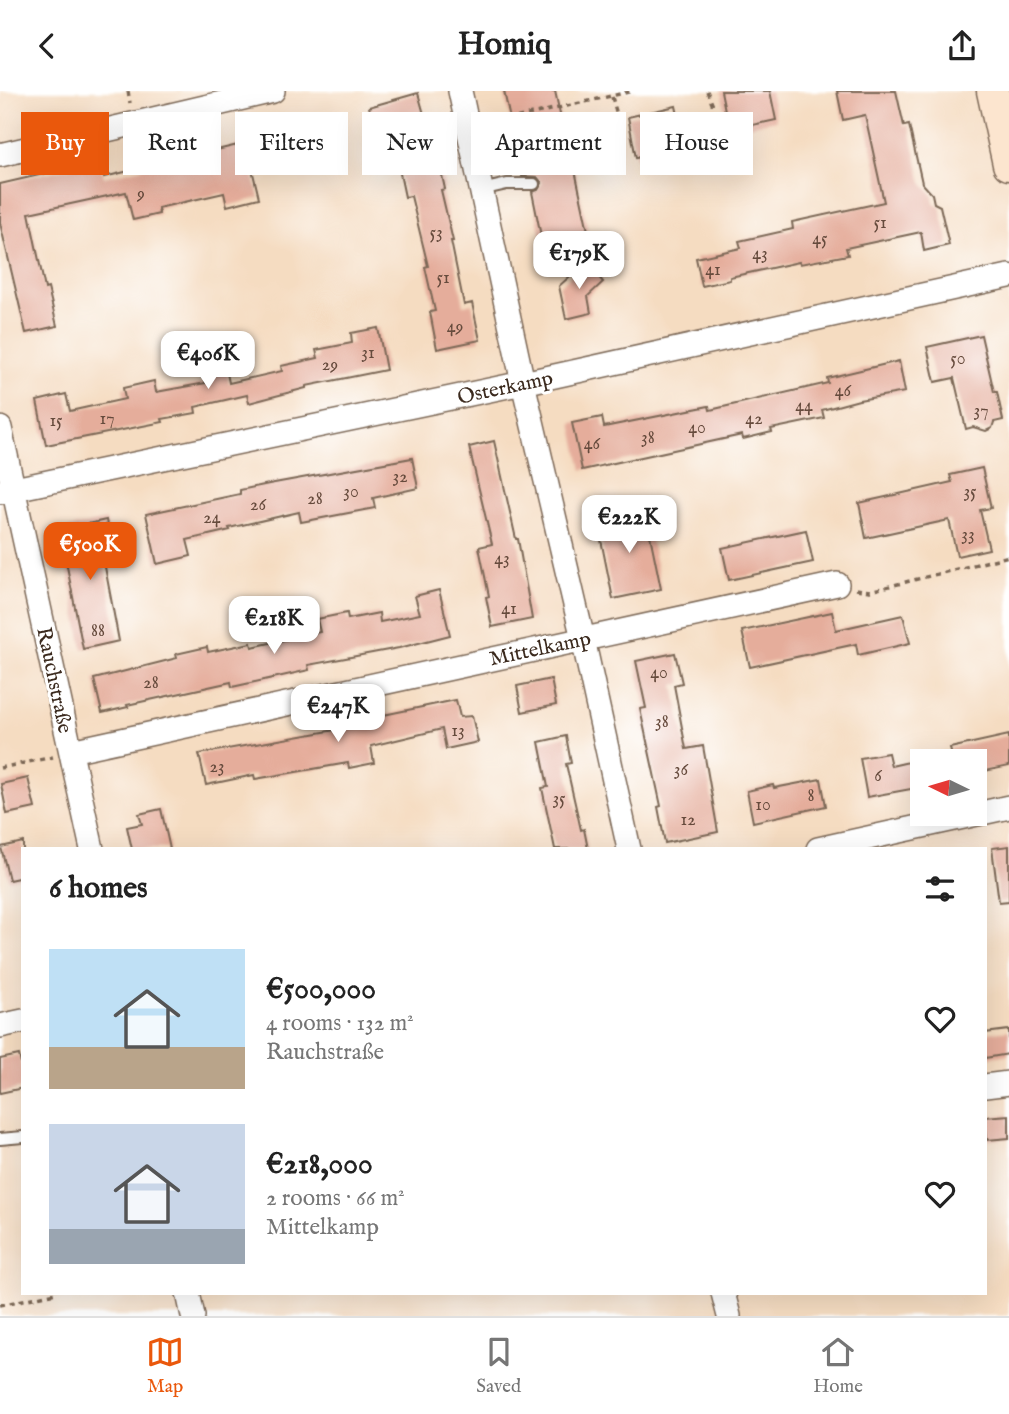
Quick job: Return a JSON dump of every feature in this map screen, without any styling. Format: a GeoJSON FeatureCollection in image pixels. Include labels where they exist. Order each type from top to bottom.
{"type":"FeatureCollection","features":[{"type":"Feature","properties":{"kind":"main road"},"geometry":{"type":"LineString","coordinates":[[993,91],[1009,164]]}},
{"type":"Feature","properties":{"kind":"street"},"geometry":{"type":"LineString","coordinates":[[0,155],[273,91]]}},
{"type":"Feature","properties":{"kind":"street"},"geometry":{"type":"LineString","coordinates":[[460,91],[629,847]]}},
{"type":"Feature","properties":{"kind":"street","name":"Osterkamp"},"geometry":{"type":"LineString","coordinates":[[7,491],[523,383],[1009,276]]}},
{"type":"Feature","properties":{"kind":"street","name":"Rauchstraße"},"geometry":{"type":"LineString","coordinates":[[0,428],[7,491],[63,754],[91,847]]}},
{"type":"Feature","properties":{"kind":"street","name":"Mittelkamp"},"geometry":{"type":"LineString","coordinates":[[63,754],[837,585]]}},
{"type":"Feature","properties":{"kind":"street"},"geometry":{"type":"LineString","coordinates":[[827,847],[1009,807]]}},
{"type":"Feature","properties":{"kind":"street"},"geometry":{"type":"LineString","coordinates":[[0,1026],[21,1021]]}},
{"type":"Feature","properties":{"kind":"street"},"geometry":{"type":"LineString","coordinates":[[987,1086],[1009,1083]]}},
{"type":"Feature","properties":{"kind":"street"},"geometry":{"type":"LineString","coordinates":[[188,1295],[193,1316]]}},
{"type":"Feature","properties":{"kind":"street"},"geometry":{"type":"LineString","coordinates":[[724,1295],[729,1316]]}},
{"type":"Feature","properties":{"kind":"lane"},"geometry":{"type":"LineString","coordinates":[[481,190],[506,184],[534,184]]}},
{"type":"Feature","properties":{"kind":"lane"},"geometry":{"type":"LineString","coordinates":[[0,1139],[21,1137]]}},
{"type":"Feature","properties":{"kind":"path"},"geometry":{"type":"LineString","coordinates":[[468,128],[633,91]]}},
{"type":"Feature","properties":{"kind":"path"},"geometry":{"type":"LineString","coordinates":[[707,91],[713,106]]}},
{"type":"Feature","properties":{"kind":"path"},"geometry":{"type":"LineString","coordinates":[[612,97],[616,112]]}},
{"type":"Feature","properties":{"kind":"path"},"geometry":{"type":"LineString","coordinates":[[837,585],[870,591],[1009,556]]}},
{"type":"Feature","properties":{"kind":"path"},"geometry":{"type":"LineString","coordinates":[[0,768],[63,754]]}},
{"type":"Feature","properties":{"kind":"path"},"geometry":{"type":"LineString","coordinates":[[0,1305],[47,1295]]}},
{"type":"Feature","properties":{"kind":"building"},"geometry":{"type":"Polygon","coordinates":[[[504,91],[555,91],[560,112],[508,112],[504,91]]]}},
{"type":"Feature","properties":{"kind":"building"},"geometry":{"type":"Polygon","coordinates":[[[721,91],[770,91],[776,120],[753,125],[753,112],[725,112],[721,91]]]}},
{"type":"Feature","properties":{"kind":"building"},"geometry":{"type":"Polygon","coordinates":[[[837,91],[896,91],[904,126],[909,125],[922,183],[932,194],[934,203],[940,206],[949,245],[924,251],[921,232],[846,248],[848,255],[800,264],[799,262],[702,286],[696,258],[741,248],[739,241],[793,229],[792,222],[884,202],[865,115],[843,120],[837,91]]]}},
{"type":"Feature","properties":{"kind":"building"},"geometry":{"type":"Polygon","coordinates":[[[418,93],[423,112],[370,112],[369,107],[418,93]]]}},
{"type":"Feature","properties":{"kind":"building"},"geometry":{"type":"Polygon","coordinates":[[[676,106],[677,112],[650,112],[676,106]]]}},
{"type":"Feature","properties":{"kind":"building"},"geometry":{"type":"Polygon","coordinates":[[[640,114],[640,157],[636,158],[628,117],[640,114]]]}},
{"type":"Feature","properties":{"kind":"building"},"geometry":{"type":"Polygon","coordinates":[[[235,146],[235,175],[253,175],[259,198],[227,206],[224,193],[158,208],[159,214],[133,220],[126,192],[29,213],[45,289],[48,288],[57,326],[26,333],[0,223],[0,184],[39,175],[104,177],[123,172],[123,175],[221,175],[221,149],[235,146]]]}},
{"type":"Feature","properties":{"kind":"building"},"geometry":{"type":"Polygon","coordinates":[[[400,175],[442,175],[445,189],[441,190],[464,305],[472,303],[480,340],[437,349],[430,312],[435,311],[425,267],[428,266],[411,196],[405,197],[400,175]]]}},
{"type":"Feature","properties":{"kind":"building"},"geometry":{"type":"Polygon","coordinates":[[[576,175],[588,231],[542,241],[532,192],[538,190],[542,183],[537,177],[522,176],[576,175]]]}},
{"type":"Feature","properties":{"kind":"building"},"geometry":{"type":"Polygon","coordinates":[[[586,262],[603,282],[588,296],[591,313],[566,319],[559,286],[586,262]]]}},
{"type":"Feature","properties":{"kind":"building"},"geometry":{"type":"Polygon","coordinates":[[[378,328],[386,370],[306,386],[249,403],[247,395],[195,407],[196,413],[162,419],[163,422],[46,445],[37,401],[66,394],[70,411],[125,399],[123,388],[154,381],[156,392],[206,383],[200,358],[223,353],[229,383],[282,371],[281,366],[318,358],[316,350],[352,343],[351,333],[378,328]]]}},
{"type":"Feature","properties":{"kind":"building"},"geometry":{"type":"Polygon","coordinates":[[[981,335],[1003,420],[994,422],[992,428],[986,431],[973,427],[966,429],[954,378],[935,382],[927,347],[981,335]]]}},
{"type":"Feature","properties":{"kind":"building"},"geometry":{"type":"Polygon","coordinates":[[[899,361],[905,392],[822,410],[824,418],[771,429],[772,432],[743,439],[742,435],[582,470],[572,423],[602,417],[604,427],[709,406],[710,410],[828,383],[827,378],[899,361]]]}},
{"type":"Feature","properties":{"kind":"building"},"geometry":{"type":"Polygon","coordinates":[[[494,441],[518,539],[532,619],[492,627],[479,547],[492,544],[469,447],[494,441]]]}},
{"type":"Feature","properties":{"kind":"building"},"geometry":{"type":"Polygon","coordinates":[[[412,458],[418,488],[373,498],[375,508],[301,522],[299,512],[229,528],[230,530],[187,540],[191,556],[157,564],[146,514],[240,494],[240,490],[412,458]]]}},
{"type":"Feature","properties":{"kind":"building"},"geometry":{"type":"Polygon","coordinates":[[[982,468],[991,508],[980,510],[989,549],[957,556],[949,520],[866,538],[859,503],[952,482],[950,475],[982,468]]]}},
{"type":"Feature","properties":{"kind":"building"},"geometry":{"type":"Polygon","coordinates":[[[645,511],[661,589],[613,599],[597,520],[645,511]]]}},
{"type":"Feature","properties":{"kind":"building"},"geometry":{"type":"Polygon","coordinates":[[[106,520],[112,549],[102,551],[119,641],[83,649],[60,530],[106,520]]]}},
{"type":"Feature","properties":{"kind":"building"},"geometry":{"type":"Polygon","coordinates":[[[806,530],[813,562],[729,580],[722,548],[806,530]]]}},
{"type":"Feature","properties":{"kind":"building"},"geometry":{"type":"Polygon","coordinates":[[[439,590],[450,635],[399,648],[308,665],[309,670],[232,687],[231,682],[102,713],[94,679],[177,658],[176,654],[207,647],[208,652],[251,643],[252,647],[320,632],[317,619],[347,613],[348,619],[379,613],[380,622],[420,614],[415,596],[439,590]]]}},
{"type":"Feature","properties":{"kind":"building"},"geometry":{"type":"Polygon","coordinates":[[[832,612],[836,630],[903,615],[910,643],[858,655],[856,644],[750,667],[742,631],[832,612]]]}},
{"type":"Feature","properties":{"kind":"building"},"geometry":{"type":"Polygon","coordinates":[[[675,653],[682,683],[674,685],[686,749],[703,746],[718,832],[665,843],[658,807],[661,806],[640,709],[646,708],[636,661],[675,653]]]}},
{"type":"Feature","properties":{"kind":"building"},"geometry":{"type":"Polygon","coordinates":[[[551,679],[556,705],[522,712],[517,686],[551,679]]]}},
{"type":"Feature","properties":{"kind":"building"},"geometry":{"type":"Polygon","coordinates":[[[456,700],[460,717],[472,716],[478,742],[446,749],[442,729],[371,746],[374,763],[349,768],[348,763],[255,779],[254,775],[206,785],[199,754],[341,729],[340,724],[456,700]]]}},
{"type":"Feature","properties":{"kind":"building"},"geometry":{"type":"Polygon","coordinates":[[[1009,735],[1009,766],[987,771],[987,749],[950,748],[1009,735]]]}},
{"type":"Feature","properties":{"kind":"building"},"geometry":{"type":"Polygon","coordinates":[[[566,736],[571,763],[566,764],[581,830],[584,829],[588,847],[555,847],[542,788],[548,787],[539,742],[566,736]]]}},
{"type":"Feature","properties":{"kind":"building"},"geometry":{"type":"Polygon","coordinates":[[[888,753],[891,766],[910,762],[910,789],[867,797],[860,758],[888,753]]]}},
{"type":"Feature","properties":{"kind":"building"},"geometry":{"type":"Polygon","coordinates":[[[28,778],[35,808],[7,814],[1,784],[28,778]]]}},
{"type":"Feature","properties":{"kind":"building"},"geometry":{"type":"Polygon","coordinates":[[[821,779],[826,806],[753,822],[747,791],[821,779]]]}},
{"type":"Feature","properties":{"kind":"building"},"geometry":{"type":"Polygon","coordinates":[[[161,809],[170,847],[132,847],[127,827],[142,824],[139,814],[161,809]]]}},
{"type":"Feature","properties":{"kind":"building"},"geometry":{"type":"Polygon","coordinates":[[[23,842],[21,877],[9,880],[1,847],[23,842]]]}},
{"type":"Feature","properties":{"kind":"building"},"geometry":{"type":"Polygon","coordinates":[[[1009,846],[1009,901],[999,902],[992,848],[1009,846]]]}},
{"type":"Feature","properties":{"kind":"building"},"geometry":{"type":"Polygon","coordinates":[[[1009,1030],[1009,1054],[987,1058],[987,1033],[1009,1030]]]}},
{"type":"Feature","properties":{"kind":"building"},"geometry":{"type":"Polygon","coordinates":[[[19,1055],[21,1088],[0,1093],[0,1059],[19,1055]]]}},
{"type":"Feature","properties":{"kind":"building"},"geometry":{"type":"Polygon","coordinates":[[[1009,1115],[1009,1138],[987,1140],[987,1117],[1009,1115]]]}}]}
